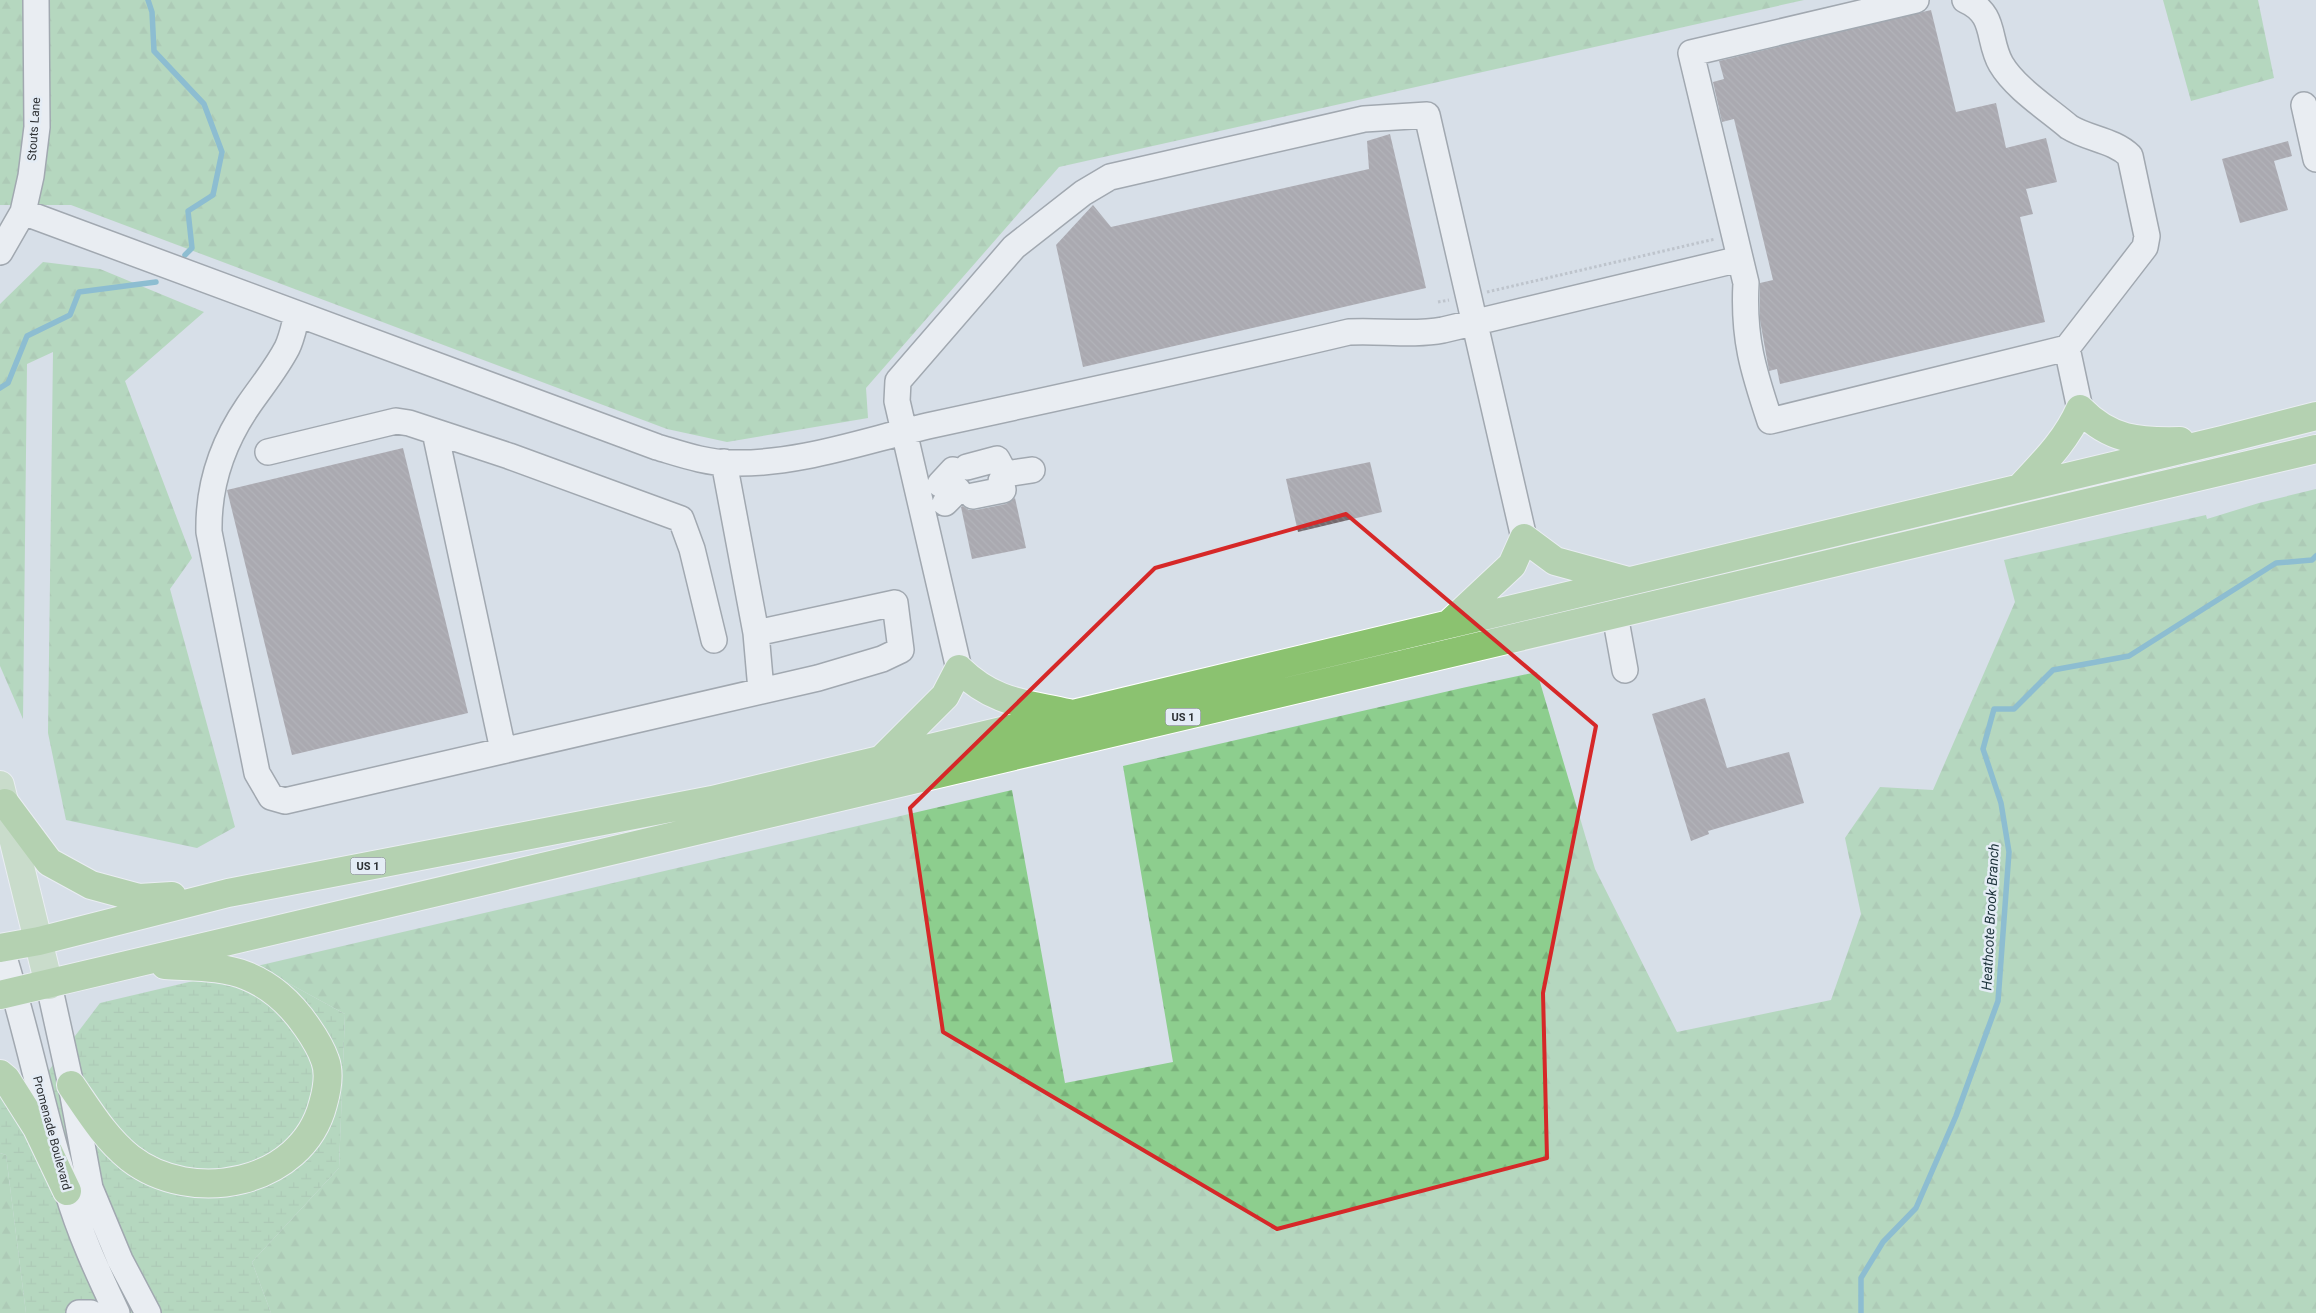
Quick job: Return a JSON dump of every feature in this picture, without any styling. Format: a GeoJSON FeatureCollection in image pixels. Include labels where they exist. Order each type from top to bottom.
{"type":"FeatureCollection","features":[{"type":"Feature","properties":{"kind":"highway"},"geometry":{"type":"LineString","coordinates":[[2020,488],[2057,448],[2072,428],[2080,409],[2094,423],[2113,434],[2152,441],[2222,440]]}},
{"type":"Feature","properties":{"kind":"highway","name":"US 1"},"geometry":{"type":"LineString","coordinates":[[0,946],[39,941],[228,892],[712,800],[2222,440],[2315,414]]}},
{"type":"Feature","properties":{"kind":"highway","name":"US 1"},"geometry":{"type":"LineString","coordinates":[[8,993],[50,985],[2316,449]]}},
{"type":"Feature","properties":{"kind":"highway"},"geometry":{"type":"LineString","coordinates":[[1448,625],[1512,565],[1524,538],[1555,561],[1629,582]]}},
{"type":"Feature","properties":{"kind":"highway"},"geometry":{"type":"LineString","coordinates":[[881,760],[945,696],[959,670],[976,685],[999,698],[1074,714]]}},
{"type":"Feature","properties":{"kind":"highway"},"geometry":{"type":"LineString","coordinates":[[3,794],[49,862],[92,885],[139,898],[228,892]]}},
{"type":"Feature","properties":{"kind":"highway"},"geometry":{"type":"LineString","coordinates":[[71,1085],[101,1129],[132,1159],[173,1179],[193,1184],[215,1184],[255,1176],[278,1165],[297,1151],[311,1132],[322,1110],[328,1087],[326,1061],[317,1041],[288,1004],[269,987],[246,976],[223,970],[139,963]]}},
{"type":"Feature","properties":{"kind":"highway"},"geometry":{"type":"LineString","coordinates":[[0,1074],[6,1079],[38,1128],[67,1191]]}},
{"type":"Feature","properties":{"kind":"main road"},"geometry":{"type":"LineString","coordinates":[[3,794],[50,985]]}},
{"type":"Feature","properties":{"kind":"street","name":"Stouts Lane"},"geometry":{"type":"LineString","coordinates":[[3,240],[23,212],[31,176],[37,127],[36,0]]}},
{"type":"Feature","properties":{"kind":"street"},"geometry":{"type":"LineString","coordinates":[[1916,0],[1691,54],[1746,283],[1744,315],[1752,369],[1770,420],[2067,348],[2145,248],[2147,236],[2130,156],[2122,148],[2069,127],[2011,78],[2000,63],[1988,20],[1975,4],[1965,0]]}},
{"type":"Feature","properties":{"kind":"street"},"geometry":{"type":"LineString","coordinates":[[2304,105],[2316,159]]}},
{"type":"Feature","properties":{"kind":"street"},"geometry":{"type":"LineString","coordinates":[[959,670],[897,401],[898,382],[1014,247],[1083,193],[1110,178],[1120,175],[1364,119],[1427,115],[1524,538]]}},
{"type":"Feature","properties":{"kind":"street"},"geometry":{"type":"LineString","coordinates":[[23,212],[657,447],[693,458],[724,462],[770,461],[803,456],[904,431],[1349,332],[1375,330],[1423,334],[1740,259]]}},
{"type":"Feature","properties":{"kind":"street"},"geometry":{"type":"LineString","coordinates":[[297,315],[288,346],[277,366],[247,408],[228,442],[215,473],[208,506],[209,532],[257,773],[271,797],[286,801],[762,690],[882,659],[901,650],[895,602],[756,633]]}},
{"type":"Feature","properties":{"kind":"street"},"geometry":{"type":"LineString","coordinates":[[2067,348],[2080,409]]}},
{"type":"Feature","properties":{"kind":"street"},"geometry":{"type":"LineString","coordinates":[[268,452],[396,421],[408,423],[509,456],[682,518],[692,549],[714,640]]}},
{"type":"Feature","properties":{"kind":"street"},"geometry":{"type":"LineString","coordinates":[[435,432],[503,750]]}},
{"type":"Feature","properties":{"kind":"street"},"geometry":{"type":"LineString","coordinates":[[957,488],[997,459],[1003,474],[1032,470]]}},
{"type":"Feature","properties":{"kind":"street"},"geometry":{"type":"LineString","coordinates":[[724,462],[756,633],[762,690]]}},
{"type":"Feature","properties":{"kind":"street"},"geometry":{"type":"LineString","coordinates":[[1615,615],[1625,670]]}},
{"type":"Feature","properties":{"kind":"street","name":"Promenade Boulevard"},"geometry":{"type":"LineString","coordinates":[[0,946],[8,993],[67,1191],[99,1274],[117,1313]]}},
{"type":"Feature","properties":{"kind":"street","name":"Promenade Boulevard"},"geometry":{"type":"LineString","coordinates":[[50,985],[90,1188],[120,1260],[148,1313]]}},
{"type":"Feature","properties":{"kind":"street"},"geometry":{"type":"LineString","coordinates":[[79,1313],[91,1313]]}},
{"type":"Feature","properties":{"kind":"path"},"geometry":{"type":"LineString","coordinates":[[1438,302],[1734,234]]}},
{"type":"Feature","properties":{"kind":"highlighted area"},"geometry":{"type":"Polygon","coordinates":[[[1346,514],[1596,726],[1543,993],[1547,1158],[1277,1229],[943,1032],[910,808],[1155,568],[1346,514]]]}},
{"type":"Feature","properties":{"kind":"green space"},"geometry":{"type":"Polygon","coordinates":[[[0,0],[1804,0],[1059,167],[866,388],[868,418],[727,442],[667,429],[71,205],[0,205],[0,0]]]}},
{"type":"Feature","properties":{"kind":"green space"},"geometry":{"type":"Polygon","coordinates":[[[2163,0],[2258,0],[2274,78],[2191,101],[2163,0]]]}},
{"type":"Feature","properties":{"kind":"green space"},"geometry":{"type":"Polygon","coordinates":[[[43,262],[100,269],[204,312],[125,381],[192,558],[170,589],[235,827],[197,848],[66,820],[48,733],[53,352],[27,364],[23,719],[0,666],[0,304],[43,262]]]}},
{"type":"Feature","properties":{"kind":"green space"},"geometry":{"type":"Polygon","coordinates":[[[2316,489],[2316,1313],[271,1313],[252,1262],[339,1168],[345,1014],[257,966],[1012,790],[1065,1083],[1173,1062],[1123,766],[1537,672],[1595,869],[1677,1032],[1831,1000],[1861,914],[1845,838],[1880,787],[1933,790],[2015,602],[2004,560],[2206,515],[2207,519],[2259,503],[2316,489]]]}},
{"type":"Feature","properties":{"kind":"green space"},"geometry":{"type":"Polygon","coordinates":[[[257,966],[345,1014],[339,1168],[252,1262],[271,1313],[26,1313],[6,1155],[0,1153],[0,1093],[31,1094],[100,1003],[257,966]]]}},
{"type":"Feature","properties":{"kind":"green space"},"geometry":{"type":"Polygon","coordinates":[[[0,1153],[6,1155],[26,1313],[0,1313],[0,1153]]]}},
{"type":"Feature","properties":{"kind":"building"},"geometry":{"type":"Polygon","coordinates":[[[1931,10],[1956,112],[1996,103],[2006,148],[2046,138],[2057,182],[2026,189],[2033,214],[2020,217],[2045,322],[1780,384],[1777,369],[1769,371],[1760,320],[1760,283],[1773,280],[1734,119],[1722,122],[1713,82],[1724,79],[1719,61],[1931,10]]]}},
{"type":"Feature","properties":{"kind":"building"},"geometry":{"type":"Polygon","coordinates":[[[1390,134],[1426,288],[1083,367],[1056,245],[1093,205],[1111,227],[1369,169],[1367,141],[1390,134]]]}},
{"type":"Feature","properties":{"kind":"building"},"geometry":{"type":"Polygon","coordinates":[[[2288,141],[2292,156],[2274,161],[2288,210],[2240,223],[2222,159],[2288,141]]]}},
{"type":"Feature","properties":{"kind":"building"},"geometry":{"type":"Polygon","coordinates":[[[403,448],[468,713],[292,755],[227,490],[403,448]]]}},
{"type":"Feature","properties":{"kind":"building"},"geometry":{"type":"Polygon","coordinates":[[[1370,462],[1382,512],[1298,532],[1286,479],[1370,462]]]}},
{"type":"Feature","properties":{"kind":"building"},"geometry":{"type":"Polygon","coordinates":[[[1015,498],[1026,548],[972,559],[961,507],[976,510],[1006,504],[1015,498]]]}},
{"type":"Feature","properties":{"kind":"building"},"geometry":{"type":"Polygon","coordinates":[[[1705,698],[1727,768],[1789,752],[1804,803],[1708,831],[1709,834],[1691,841],[1652,714],[1705,698]]]}},
{"type":"Feature","properties":{"kind":"waterway"},"geometry":{"type":"LineString","coordinates":[[148,0],[152,12],[154,51],[204,104],[222,152],[213,195],[188,211],[192,248],[185,255]]}},
{"type":"Feature","properties":{"kind":"waterway"},"geometry":{"type":"LineString","coordinates":[[0,388],[8,383],[27,336],[70,315],[79,292],[156,282]]}},
{"type":"Feature","properties":{"kind":"waterway","name":"Heathcote Brook Branch"},"geometry":{"type":"LineString","coordinates":[[1861,1313],[1861,1278],[1883,1242],[1916,1208],[1956,1116],[1998,1001],[2009,852],[2001,803],[1983,749],[1994,709],[2014,709],[2053,670],[2129,656],[2276,563],[2312,560],[2316,556]]}}]}
